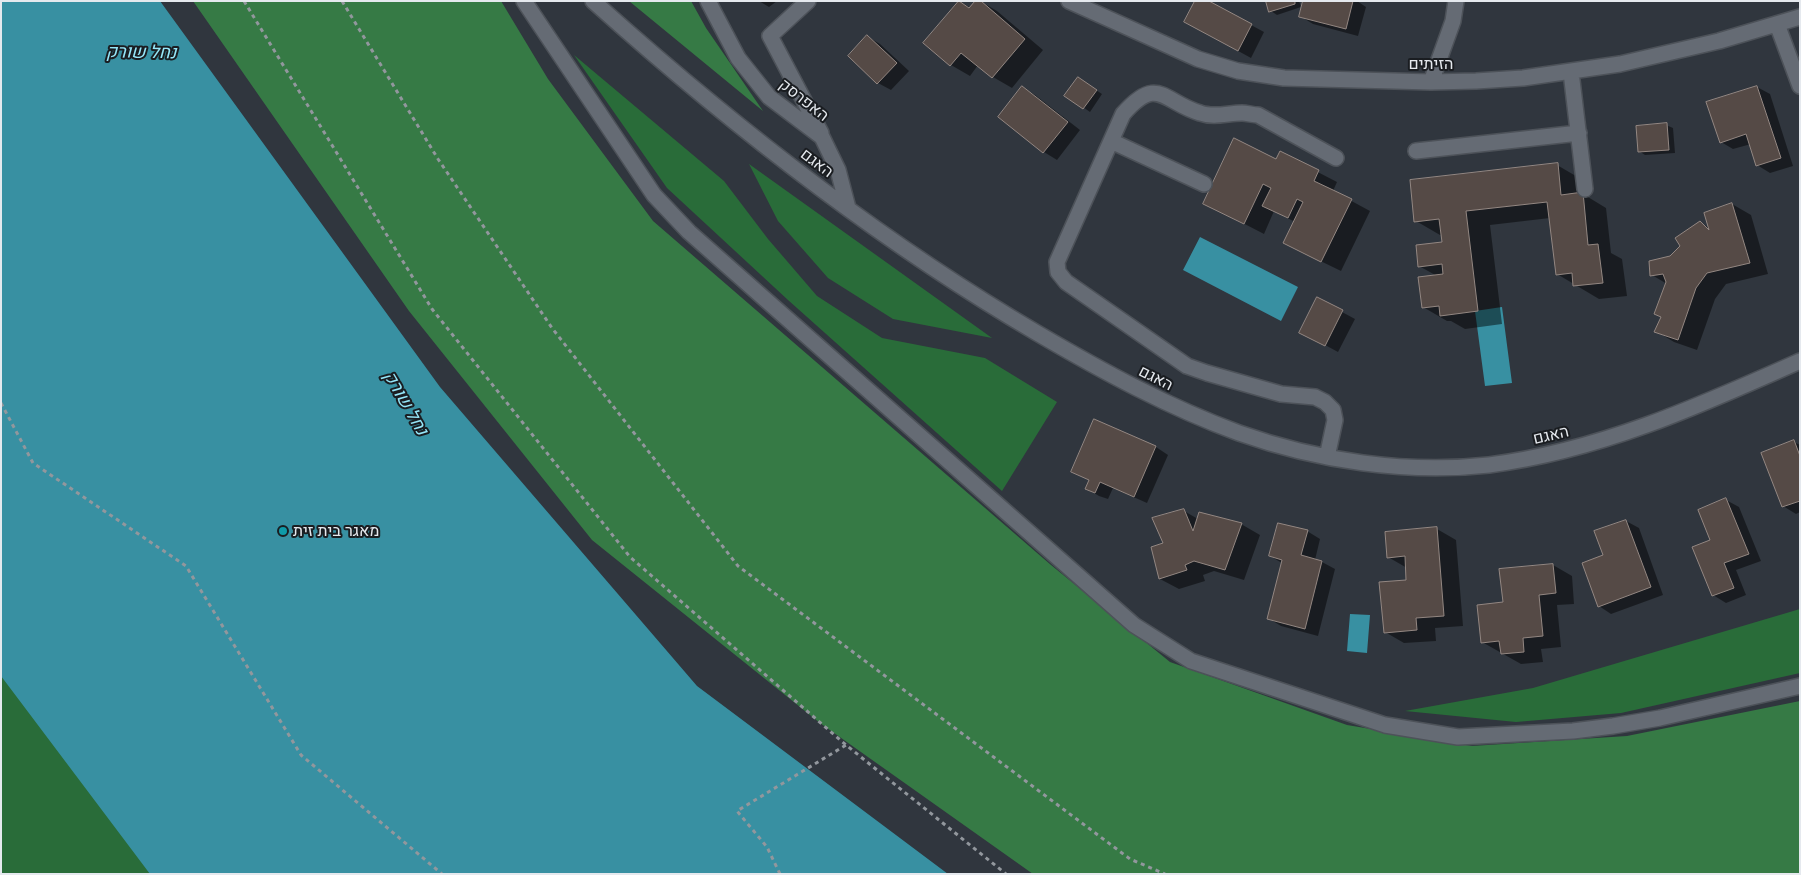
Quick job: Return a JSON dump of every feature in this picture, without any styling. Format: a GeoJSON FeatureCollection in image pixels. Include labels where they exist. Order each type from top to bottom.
{"type":"FeatureCollection","features":[{"type":"Feature","properties":{"kind":"street"},"geometry":{"type":"LineString","coordinates":[[524,1],[654,195],[689,232],[1134,625],[1191,661],[1385,725],[1458,737],[1573,731],[1613,726],[1660,718],[1800,686]]}},
{"type":"Feature","properties":{"kind":"street","name":"האגם"},"geometry":{"type":"LineString","coordinates":[[593,1],[669,68],[725,113],[848,208],[914,256],[1104,372],[1174,407],[1241,434],[1304,452],[1366,463],[1428,468],[1487,465],[1547,455],[1606,440],[1668,419],[1800,362]]}},
{"type":"Feature","properties":{"kind":"street","name":"האפרסק"},"geometry":{"type":"LineString","coordinates":[[708,1],[738,58],[769,97],[822,137],[838,170],[848,208]]}},
{"type":"Feature","properties":{"kind":"street"},"geometry":{"type":"LineString","coordinates":[[808,1],[770,36],[822,137]]}},
{"type":"Feature","properties":{"kind":"street","name":"הזיתים"},"geometry":{"type":"LineString","coordinates":[[1069,1],[1198,59],[1238,71],[1284,78],[1431,82],[1524,78],[1571,72],[1669,54],[1800,17]]}},
{"type":"Feature","properties":{"kind":"street"},"geometry":{"type":"LineString","coordinates":[[1431,82],[1453,21],[1456,1]]}},
{"type":"Feature","properties":{"kind":"street"},"geometry":{"type":"LineString","coordinates":[[1777,24],[1800,86]]}},
{"type":"Feature","properties":{"kind":"street"},"geometry":{"type":"LineString","coordinates":[[1571,72],[1585,189]]}},
{"type":"Feature","properties":{"kind":"street"},"geometry":{"type":"LineString","coordinates":[[1327,456],[1335,420],[1333,410],[1325,402],[1315,397],[1281,394],[1188,366],[1066,282],[1058,272],[1057,262],[1123,114],[1142,96],[1151,93],[1164,95],[1200,113],[1210,115],[1243,113],[1258,115],[1336,158]]}},
{"type":"Feature","properties":{"kind":"street"},"geometry":{"type":"LineString","coordinates":[[1416,151],[1579,133]]}},
{"type":"Feature","properties":{"kind":"street"},"geometry":{"type":"LineString","coordinates":[[1111,141],[1204,184]]}},
{"type":"Feature","properties":{"kind":"path"},"geometry":{"type":"LineString","coordinates":[[244,1],[432,309],[630,557],[846,745],[1006,874]]}},
{"type":"Feature","properties":{"kind":"path"},"geometry":{"type":"LineString","coordinates":[[342,1],[438,159],[552,328],[738,566],[1130,859],[1165,874]]}},
{"type":"Feature","properties":{"kind":"path"},"geometry":{"type":"LineString","coordinates":[[1,403],[32,464],[186,566],[301,756],[442,874]]}},
{"type":"Feature","properties":{"kind":"path"},"geometry":{"type":"LineString","coordinates":[[780,874],[767,847],[738,811],[846,745]]}},
{"type":"Feature","properties":{"kind":"green space"},"geometry":{"type":"Polygon","coordinates":[[[193,1],[501,1],[548,79],[653,221],[1051,565],[1170,662],[1347,725],[1472,746],[1627,736],[1800,701],[1800,874],[1033,874],[820,723],[592,540],[409,311],[193,1]]]}},
{"type":"Feature","properties":{"kind":"green space"},"geometry":{"type":"Polygon","coordinates":[[[629,1],[691,1],[706,28],[763,111],[629,1]]]}},
{"type":"Feature","properties":{"kind":"green space"},"geometry":{"type":"Polygon","coordinates":[[[574,55],[724,181],[768,239],[817,296],[882,338],[985,358],[1057,402],[1002,491],[788,300],[667,188],[574,55]]]}},
{"type":"Feature","properties":{"kind":"green space"},"geometry":{"type":"Polygon","coordinates":[[[749,164],[992,338],[893,319],[828,278],[778,221],[749,164]]]}},
{"type":"Feature","properties":{"kind":"green space"},"geometry":{"type":"Polygon","coordinates":[[[1,362],[382,874],[1,874],[1,362]]]}},
{"type":"Feature","properties":{"kind":"green space"},"geometry":{"type":"Polygon","coordinates":[[[1800,609],[1800,673],[1621,713],[1516,722],[1405,711],[1533,688],[1800,609]]]}},
{"type":"Feature","properties":{"kind":"water","name":"מאגר בית זית"},"geometry":{"type":"Polygon","coordinates":[[[1,1],[160,1],[440,387],[697,686],[948,874],[150,874],[1,676],[1,1]]]}},
{"type":"Feature","properties":{"kind":"water"},"geometry":{"type":"Polygon","coordinates":[[[1200,237],[1298,287],[1281,321],[1183,270],[1200,237]]]}},
{"type":"Feature","properties":{"kind":"water"},"geometry":{"type":"Polygon","coordinates":[[[1502,307],[1512,383],[1485,386],[1475,311],[1502,307]]]}},
{"type":"Feature","properties":{"kind":"water"},"geometry":{"type":"Polygon","coordinates":[[[1350,614],[1370,615],[1367,653],[1347,651],[1350,614]]]}},
{"type":"Feature","properties":{"kind":"building"},"geometry":{"type":"Polygon","coordinates":[[[959,1],[969,8],[975,1],[981,1],[1025,39],[992,78],[961,53],[950,66],[923,43],[959,1]]]}},
{"type":"Feature","properties":{"kind":"building"},"geometry":{"type":"Polygon","coordinates":[[[1195,1],[1209,1],[1252,24],[1238,51],[1184,22],[1195,1]]]}},
{"type":"Feature","properties":{"kind":"building"},"geometry":{"type":"Polygon","coordinates":[[[1266,1],[1295,1],[1295,4],[1269,12],[1266,1]]]}},
{"type":"Feature","properties":{"kind":"building"},"geometry":{"type":"Polygon","coordinates":[[[1303,1],[1353,1],[1346,29],[1299,17],[1303,1]]]}},
{"type":"Feature","properties":{"kind":"building"},"geometry":{"type":"Polygon","coordinates":[[[867,35],[897,63],[877,84],[848,56],[867,35]]]}},
{"type":"Feature","properties":{"kind":"building"},"geometry":{"type":"Polygon","coordinates":[[[1078,77],[1097,90],[1083,109],[1064,96],[1078,77]]]}},
{"type":"Feature","properties":{"kind":"building"},"geometry":{"type":"Polygon","coordinates":[[[1022,86],[1068,122],[1043,153],[998,117],[1022,86]]]}},
{"type":"Feature","properties":{"kind":"building"},"geometry":{"type":"Polygon","coordinates":[[[1757,86],[1781,158],[1756,166],[1746,134],[1720,143],[1706,102],[1757,86]]]}},
{"type":"Feature","properties":{"kind":"building"},"geometry":{"type":"Polygon","coordinates":[[[1667,123],[1669,150],[1638,152],[1636,126],[1667,123]]]}},
{"type":"Feature","properties":{"kind":"building"},"geometry":{"type":"Polygon","coordinates":[[[1234,138],[1276,159],[1280,151],[1319,170],[1314,181],[1352,199],[1321,262],[1283,243],[1303,202],[1297,199],[1288,218],[1262,206],[1271,188],[1263,184],[1244,224],[1203,204],[1234,138]]]}},
{"type":"Feature","properties":{"kind":"building"},"geometry":{"type":"Polygon","coordinates":[[[1558,163],[1561,195],[1583,192],[1588,245],[1598,244],[1603,283],[1573,286],[1572,273],[1556,275],[1547,202],[1466,211],[1478,311],[1440,316],[1439,306],[1422,308],[1418,277],[1443,274],[1442,264],[1418,267],[1416,245],[1442,242],[1439,219],[1414,222],[1410,180],[1558,163]]]}},
{"type":"Feature","properties":{"kind":"building"},"geometry":{"type":"Polygon","coordinates":[[[1732,203],[1750,263],[1707,273],[1696,288],[1678,340],[1654,332],[1661,317],[1654,314],[1666,282],[1663,274],[1650,276],[1649,261],[1670,256],[1680,246],[1675,238],[1700,221],[1709,230],[1704,213],[1732,203]]]}},
{"type":"Feature","properties":{"kind":"building"},"geometry":{"type":"Polygon","coordinates":[[[1317,297],[1343,310],[1325,346],[1299,333],[1317,297]]]}},
{"type":"Feature","properties":{"kind":"building"},"geometry":{"type":"Polygon","coordinates":[[[1094,419],[1156,446],[1134,497],[1100,482],[1095,493],[1085,489],[1089,480],[1071,472],[1094,419]]]}},
{"type":"Feature","properties":{"kind":"building"},"geometry":{"type":"Polygon","coordinates":[[[1794,440],[1800,456],[1800,501],[1782,507],[1761,453],[1794,440]]]}},
{"type":"Feature","properties":{"kind":"building"},"geometry":{"type":"Polygon","coordinates":[[[1726,498],[1749,554],[1724,563],[1734,588],[1712,596],[1692,547],[1710,540],[1698,510],[1726,498]]]}},
{"type":"Feature","properties":{"kind":"building"},"geometry":{"type":"Polygon","coordinates":[[[1184,509],[1193,531],[1199,512],[1242,523],[1225,570],[1194,561],[1185,565],[1187,570],[1159,579],[1151,547],[1163,543],[1152,518],[1184,509]]]}},
{"type":"Feature","properties":{"kind":"building"},"geometry":{"type":"Polygon","coordinates":[[[1626,520],[1651,587],[1598,607],[1582,563],[1603,555],[1594,531],[1626,520]]]}},
{"type":"Feature","properties":{"kind":"building"},"geometry":{"type":"Polygon","coordinates":[[[1278,523],[1308,530],[1301,555],[1322,561],[1305,629],[1267,619],[1282,560],[1269,556],[1278,523]]]}},
{"type":"Feature","properties":{"kind":"building"},"geometry":{"type":"Polygon","coordinates":[[[1437,527],[1444,616],[1416,618],[1417,630],[1384,633],[1379,582],[1406,580],[1405,556],[1387,558],[1385,532],[1437,527]]]}},
{"type":"Feature","properties":{"kind":"building"},"geometry":{"type":"Polygon","coordinates":[[[1553,564],[1556,593],[1539,595],[1543,636],[1523,638],[1524,652],[1501,654],[1499,641],[1481,643],[1477,605],[1503,602],[1499,569],[1553,564]]]}},
{"type":"Feature","properties":{"kind":"place","name":"מאגר בית זית"},"geometry":{"type":"Point","coordinates":[283,531]}},
{"type":"Feature","properties":{"kind":"water label","name":"נחל שורק"},"geometry":{"type":"Point","coordinates":[141,52]}},
{"type":"Feature","properties":{"kind":"water label","name":"נחל שורק"},"geometry":{"type":"Point","coordinates":[406,403]}}]}
